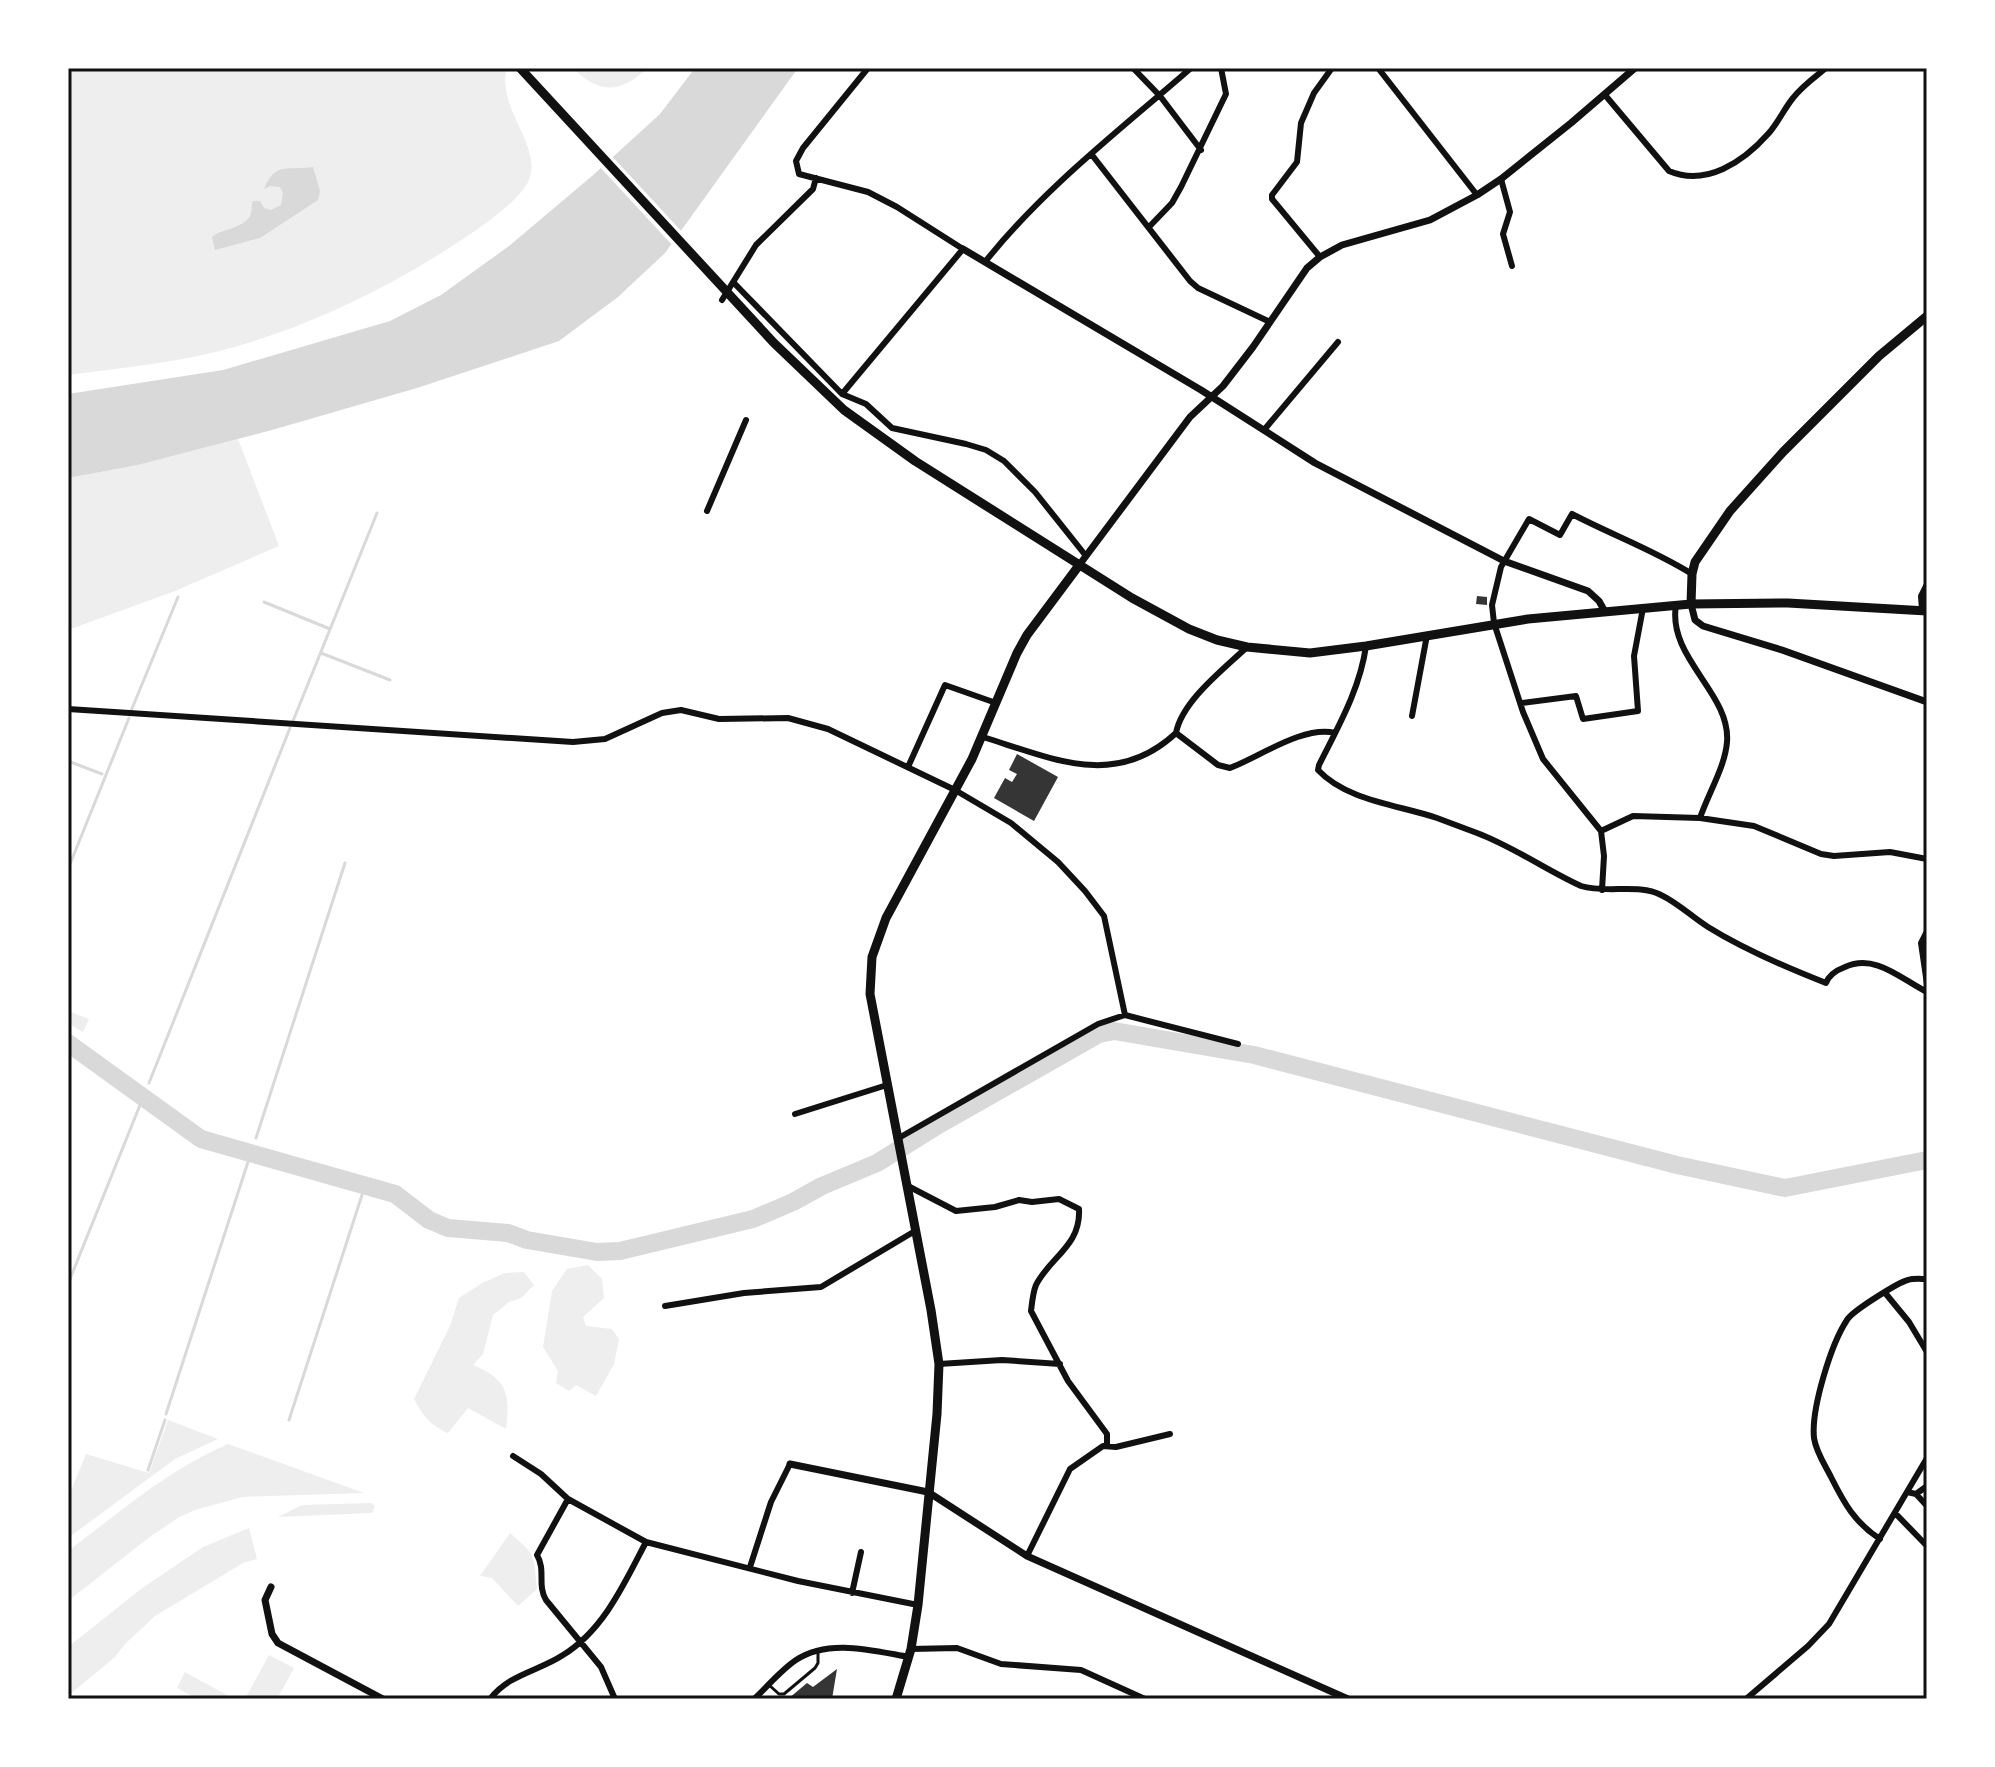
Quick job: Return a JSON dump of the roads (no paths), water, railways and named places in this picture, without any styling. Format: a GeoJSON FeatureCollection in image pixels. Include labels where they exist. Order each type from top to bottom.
{"type":"FeatureCollection","features":[{"type":"Feature","properties":{"kind":"main road"},"geometry":{"type":"LineString","coordinates":[[520,68],[774,343],[844,410],[915,461],[1083,560],[1180,624],[1217,640],[1247,647],[1310,653],[1494,623],[1604,610],[1691,604],[1788,603],[1924,610]]}},
{"type":"Feature","properties":{"kind":"main road"},"geometry":{"type":"LineString","coordinates":[[1691,604],[1692,574],[1699,555],[1730,511],[1879,356],[1927,316]]}},
{"type":"Feature","properties":{"kind":"main road"},"geometry":{"type":"LineString","coordinates":[[896,1699],[910,1653],[918,1605],[939,1364],[870,994],[872,957],[886,918],[983,737],[1027,635],[1083,560]]}},
{"type":"Feature","properties":{"kind":"street"},"geometry":{"type":"LineString","coordinates":[[868,68],[803,148],[796,161],[799,174],[868,192],[897,207],[1332,473],[1504,561],[1588,591],[1604,610]]}},
{"type":"Feature","properties":{"kind":"street"},"geometry":{"type":"LineString","coordinates":[[1133,68],[1160,96],[1201,150]]}},
{"type":"Feature","properties":{"kind":"street"},"geometry":{"type":"LineString","coordinates":[[985,262],[1043,196],[1191,68]]}},
{"type":"Feature","properties":{"kind":"street"},"geometry":{"type":"LineString","coordinates":[[1149,227],[1172,203],[1201,150],[1226,94],[1221,68]]}},
{"type":"Feature","properties":{"kind":"street"},"geometry":{"type":"LineString","coordinates":[[1320,257],[1272,199],[1297,162],[1301,123],[1314,93],[1332,68]]}},
{"type":"Feature","properties":{"kind":"street"},"geometry":{"type":"LineString","coordinates":[[1378,68],[1477,195]]}},
{"type":"Feature","properties":{"kind":"street"},"geometry":{"type":"LineString","coordinates":[[734,283],[842,394],[866,404],[892,428],[955,440],[994,454],[1035,492],[1083,560],[1182,426],[1223,386],[1298,278],[1320,257],[1361,238],[1430,220],[1477,195],[1501,179],[1635,68]]}},
{"type":"Feature","properties":{"kind":"street"},"geometry":{"type":"LineString","coordinates":[[1605,95],[1669,171],[1683,177],[1699,178],[1714,173],[1752,150],[1769,133],[1800,90],[1826,68]]}},
{"type":"Feature","properties":{"kind":"street"},"geometry":{"type":"LineString","coordinates":[[1092,155],[1198,288],[1270,322]]}},
{"type":"Feature","properties":{"kind":"street"},"geometry":{"type":"LineString","coordinates":[[722,300],[756,245],[813,189],[816,178]]}},
{"type":"Feature","properties":{"kind":"street"},"geometry":{"type":"LineString","coordinates":[[1501,179],[1510,212],[1503,234],[1512,266]]}},
{"type":"Feature","properties":{"kind":"street"},"geometry":{"type":"LineString","coordinates":[[842,394],[963,249]]}},
{"type":"Feature","properties":{"kind":"street"},"geometry":{"type":"LineString","coordinates":[[1264,430],[1338,342]]}},
{"type":"Feature","properties":{"kind":"street"},"geometry":{"type":"LineString","coordinates":[[707,511],[746,420]]}},
{"type":"Feature","properties":{"kind":"street"},"geometry":{"type":"LineString","coordinates":[[1602,890],[1604,856],[1601,831],[1543,759],[1523,712],[1494,623],[1492,605],[1504,561],[1529,519],[1560,535],[1572,514],[1653,551],[1692,574]]}},
{"type":"Feature","properties":{"kind":"street"},"geometry":{"type":"LineString","coordinates":[[1924,610],[1921,596],[1927,584]]}},
{"type":"Feature","properties":{"kind":"street"},"geometry":{"type":"LineString","coordinates":[[1691,604],[1695,620],[1703,626],[1782,650],[1927,702]]}},
{"type":"Feature","properties":{"kind":"street"},"geometry":{"type":"LineString","coordinates":[[1676,605],[1673,620],[1676,631],[1720,711],[1727,736],[1723,757],[1700,818]]}},
{"type":"Feature","properties":{"kind":"street"},"geometry":{"type":"LineString","coordinates":[[1522,703],[1576,696],[1583,719],[1638,711],[1634,656],[1643,608]]}},
{"type":"Feature","properties":{"kind":"street"},"geometry":{"type":"LineString","coordinates":[[1412,716],[1427,635]]}},
{"type":"Feature","properties":{"kind":"street"},"geometry":{"type":"LineString","coordinates":[[1366,646],[1364,666],[1318,770],[1340,786],[1479,834],[1568,880],[1602,890],[1652,892],[1662,896],[1764,959],[1826,983],[1829,977],[1849,965],[1873,963],[1927,992]]}},
{"type":"Feature","properties":{"kind":"street"},"geometry":{"type":"LineString","coordinates":[[983,737],[1063,762],[1090,765],[1119,763],[1146,756],[1176,733],[1187,708],[1247,647]]}},
{"type":"Feature","properties":{"kind":"street"},"geometry":{"type":"LineString","coordinates":[[908,767],[945,685],[997,704]]}},
{"type":"Feature","properties":{"kind":"street"},"geometry":{"type":"LineString","coordinates":[[68,709],[573,742],[605,739],[662,713],[681,710],[719,719],[773,717],[805,721],[955,790],[1011,823],[1058,862],[1104,916],[1125,1015]]}},
{"type":"Feature","properties":{"kind":"street"},"geometry":{"type":"LineString","coordinates":[[1176,733],[1218,765],[1230,768],[1303,735],[1326,731],[1335,733]]}},
{"type":"Feature","properties":{"kind":"street"},"geometry":{"type":"LineString","coordinates":[[1601,831],[1633,816],[1700,818],[1754,826],[1821,854],[1890,852],[1927,859]]}},
{"type":"Feature","properties":{"kind":"street"},"geometry":{"type":"LineString","coordinates":[[1927,931],[1921,943],[1927,984]]}},
{"type":"Feature","properties":{"kind":"street"},"geometry":{"type":"LineString","coordinates":[[898,1147],[1098,1024],[1125,1015],[1238,1044]]}},
{"type":"Feature","properties":{"kind":"street"},"geometry":{"type":"LineString","coordinates":[[795,1114],[887,1085]]}},
{"type":"Feature","properties":{"kind":"street"},"geometry":{"type":"LineString","coordinates":[[906,1185],[956,1211],[995,1207],[1019,1200],[1059,1199],[1079,1209],[1080,1225],[1036,1286],[1031,1311],[1068,1381],[1107,1434],[1107,1446]]}},
{"type":"Feature","properties":{"kind":"street"},"geometry":{"type":"LineString","coordinates":[[665,1306],[744,1293],[821,1287],[915,1231]]}},
{"type":"Feature","properties":{"kind":"street"},"geometry":{"type":"LineString","coordinates":[[1880,1539],[1844,1505],[1818,1452],[1814,1423],[1825,1371],[1846,1320],[1906,1280],[1927,1279]]}},
{"type":"Feature","properties":{"kind":"street"},"geometry":{"type":"LineString","coordinates":[[1886,1294],[1909,1322],[1927,1352]]}},
{"type":"Feature","properties":{"kind":"street"},"geometry":{"type":"LineString","coordinates":[[939,1364],[1002,1360],[1060,1364]]}},
{"type":"Feature","properties":{"kind":"street"},"geometry":{"type":"LineString","coordinates":[[1027,1556],[1070,1469],[1103,1446],[1141,1442],[1170,1434]]}},
{"type":"Feature","properties":{"kind":"street"},"geometry":{"type":"LineString","coordinates":[[513,1456],[541,1474],[568,1499],[646,1542],[852,1593],[918,1605]]}},
{"type":"Feature","properties":{"kind":"street"},"geometry":{"type":"LineString","coordinates":[[1746,1699],[1829,1624],[1927,1458]]}},
{"type":"Feature","properties":{"kind":"street"},"geometry":{"type":"LineString","coordinates":[[750,1567],[771,1502],[790,1464],[928,1492],[1027,1556],[1348,1699]]}},
{"type":"Feature","properties":{"kind":"street"},"geometry":{"type":"LineString","coordinates":[[1916,1494],[1927,1486]]}},
{"type":"Feature","properties":{"kind":"street"},"geometry":{"type":"LineString","coordinates":[[1907,1492],[1916,1494],[1927,1506]]}},
{"type":"Feature","properties":{"kind":"street"},"geometry":{"type":"LineString","coordinates":[[568,1499],[537,1555],[543,1570],[543,1595],[601,1667],[615,1699]]}},
{"type":"Feature","properties":{"kind":"street"},"geometry":{"type":"LineString","coordinates":[[1895,1513],[1927,1546]]}},
{"type":"Feature","properties":{"kind":"street"},"geometry":{"type":"LineString","coordinates":[[490,1699],[510,1681],[531,1668],[554,1661],[581,1642],[619,1594],[646,1542]]}},
{"type":"Feature","properties":{"kind":"street"},"geometry":{"type":"LineString","coordinates":[[852,1593],[861,1552]]}},
{"type":"Feature","properties":{"kind":"street"},"geometry":{"type":"LineString","coordinates":[[271,1587],[265,1600],[272,1634],[278,1643],[383,1699]]}},
{"type":"Feature","properties":{"kind":"street"},"geometry":{"type":"LineString","coordinates":[[754,1699],[798,1658],[818,1651],[847,1647],[910,1653],[957,1648],[1001,1664],[1081,1670],[1145,1699]]}},
{"type":"Feature","properties":{"kind":"lane"},"geometry":{"type":"LineString","coordinates":[[769,1685],[779,1694],[784,1694],[815,1668],[818,1651]]}},
{"type":"Feature","properties":{"kind":"waterway"},"geometry":{"type":"LineString","coordinates":[[293,721],[377,513]]}},
{"type":"Feature","properties":{"kind":"waterway"},"geometry":{"type":"LineString","coordinates":[[131,711],[178,597]]}},
{"type":"Feature","properties":{"kind":"waterway"},"geometry":{"type":"LineString","coordinates":[[264,602],[330,629]]}},
{"type":"Feature","properties":{"kind":"waterway"},"geometry":{"type":"LineString","coordinates":[[321,653],[390,680]]}},
{"type":"Feature","properties":{"kind":"waterway"},"geometry":{"type":"LineString","coordinates":[[68,869],[129,718]]}},
{"type":"Feature","properties":{"kind":"waterway"},"geometry":{"type":"LineString","coordinates":[[149,1083],[290,728]]}},
{"type":"Feature","properties":{"kind":"waterway"},"geometry":{"type":"LineString","coordinates":[[68,761],[102,774]]}},
{"type":"Feature","properties":{"kind":"waterway"},"geometry":{"type":"LineString","coordinates":[[256,1138],[345,863]]}},
{"type":"Feature","properties":{"kind":"waterway"},"geometry":{"type":"LineString","coordinates":[[68,1043],[201,1139],[395,1194],[429,1220],[448,1228],[508,1233],[527,1240],[597,1252],[620,1251],[753,1219],[793,1202],[877,1163],[1099,1034],[1114,1031],[1254,1055],[1677,1165],[1785,1188],[1927,1160]]}},
{"type":"Feature","properties":{"kind":"waterway"},"geometry":{"type":"LineString","coordinates":[[68,1284],[140,1105]]}},
{"type":"Feature","properties":{"kind":"waterway"},"geometry":{"type":"LineString","coordinates":[[166,1414],[248,1162]]}},
{"type":"Feature","properties":{"kind":"waterway"},"geometry":{"type":"LineString","coordinates":[[289,1420],[363,1192]]}},
{"type":"Feature","properties":{"kind":"waterway"},"geometry":{"type":"LineString","coordinates":[[148,1470],[165,1420]]}}]}
